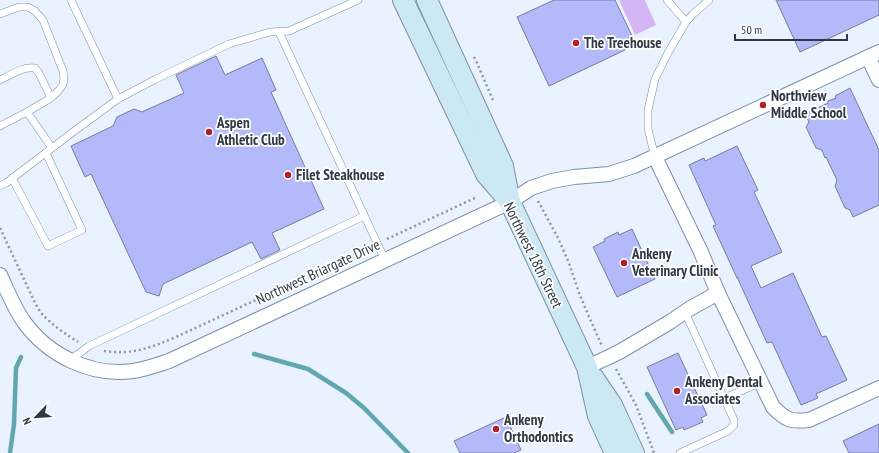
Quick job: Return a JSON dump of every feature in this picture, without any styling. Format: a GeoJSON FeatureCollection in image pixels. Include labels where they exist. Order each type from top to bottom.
{"type":"FeatureCollection","features":[{"type":"Feature","properties":{"kind":"main road","name":"Northwest 18th Street"},"geometry":{"type":"LineString","coordinates":[[403,0],[486,174],[510,202],[587,367],[598,416],[615,453]]}},
{"type":"Feature","properties":{"kind":"main road"},"geometry":{"type":"LineString","coordinates":[[427,0],[503,166],[510,202]]}},
{"type":"Feature","properties":{"kind":"main road"},"geometry":{"type":"LineString","coordinates":[[587,367],[612,405],[634,453]]}},
{"type":"Feature","properties":{"kind":"street","name":"Northwest Briargate Drive"},"geometry":{"type":"LineString","coordinates":[[0,275],[23,321],[36,337],[51,350],[88,368],[110,372],[151,368],[169,361],[510,202],[531,188],[552,181],[574,177],[609,174],[634,166],[873,55],[879,80]]}},
{"type":"Feature","properties":{"kind":"street"},"geometry":{"type":"LineString","coordinates":[[655,157],[701,252],[718,293],[772,407],[788,419],[799,421],[809,420],[879,388]]}},
{"type":"Feature","properties":{"kind":"street"},"geometry":{"type":"LineString","coordinates":[[587,367],[609,357],[718,293]]}},
{"type":"Feature","properties":{"kind":"lane"},"geometry":{"type":"LineString","coordinates":[[71,0],[118,99]]}},
{"type":"Feature","properties":{"kind":"lane"},"geometry":{"type":"LineString","coordinates":[[0,186],[118,99],[156,78],[229,44],[270,32],[290,31],[347,2],[358,0]]}},
{"type":"Feature","properties":{"kind":"lane"},"geometry":{"type":"LineString","coordinates":[[667,0],[686,22]]}},
{"type":"Feature","properties":{"kind":"lane"},"geometry":{"type":"LineString","coordinates":[[655,157],[648,129],[648,110],[655,79],[686,22],[692,14],[709,0]]}},
{"type":"Feature","properties":{"kind":"lane"},"geometry":{"type":"LineString","coordinates":[[0,14],[19,6],[28,7],[35,11],[43,20],[65,79],[63,85],[52,98],[0,126]]}},
{"type":"Feature","properties":{"kind":"lane"},"geometry":{"type":"LineString","coordinates":[[279,32],[384,260]]}},
{"type":"Feature","properties":{"kind":"lane"},"geometry":{"type":"LineString","coordinates":[[0,80],[24,68],[35,68],[52,98]]}},
{"type":"Feature","properties":{"kind":"lane"},"geometry":{"type":"LineString","coordinates":[[27,112],[52,148]]}},
{"type":"Feature","properties":{"kind":"lane"},"geometry":{"type":"LineString","coordinates":[[12,178],[48,246],[82,230],[46,153]]}},
{"type":"Feature","properties":{"kind":"lane"},"geometry":{"type":"LineString","coordinates":[[69,360],[89,346],[364,216]]}},
{"type":"Feature","properties":{"kind":"lane"},"geometry":{"type":"LineString","coordinates":[[680,453],[728,431],[734,425],[734,420],[725,398],[685,312]]}},
{"type":"Feature","properties":{"kind":"lane"},"geometry":{"type":"LineString","coordinates":[[725,398],[760,382]]}},
{"type":"Feature","properties":{"kind":"path"},"geometry":{"type":"LineString","coordinates":[[474,57],[478,63],[495,105]]}},
{"type":"Feature","properties":{"kind":"path"},"geometry":{"type":"LineString","coordinates":[[531,188],[558,238],[600,343],[636,405],[654,453]]}},
{"type":"Feature","properties":{"kind":"shaded area"},"geometry":{"type":"Polygon","coordinates":[[[619,0],[645,0],[656,25],[635,35],[619,0]]]}},
{"type":"Feature","properties":{"kind":"building","name":"The Treehouse"},"geometry":{"type":"Polygon","coordinates":[[[554,0],[615,0],[632,36],[621,42],[625,50],[549,86],[517,17],[554,0]]]}},
{"type":"Feature","properties":{"kind":"building"},"geometry":{"type":"Polygon","coordinates":[[[776,0],[879,0],[879,15],[800,52],[776,0]]]}},
{"type":"Feature","properties":{"kind":"building"},"geometry":{"type":"Polygon","coordinates":[[[216,56],[225,75],[262,58],[276,90],[271,92],[324,209],[272,233],[280,250],[261,259],[252,242],[163,284],[159,296],[146,292],[91,174],[85,177],[71,146],[113,126],[117,117],[134,109],[142,112],[184,93],[176,75],[216,56]]]}},
{"type":"Feature","properties":{"kind":"building"},"geometry":{"type":"Polygon","coordinates":[[[850,88],[879,150],[879,205],[853,217],[850,210],[845,208],[835,186],[837,180],[826,157],[825,158],[822,150],[816,148],[806,127],[809,122],[805,114],[828,103],[828,101],[836,98],[835,96],[850,88]]]}},
{"type":"Feature","properties":{"kind":"building"},"geometry":{"type":"Polygon","coordinates":[[[737,146],[758,190],[754,192],[782,252],[751,266],[761,288],[793,273],[822,337],[826,336],[847,380],[816,394],[818,398],[801,405],[772,342],[767,343],[713,226],[716,225],[689,165],[704,158],[705,161],[737,146]]]}},
{"type":"Feature","properties":{"kind":"building","name":"Ankeny Veterinary Clinic"},"geometry":{"type":"Polygon","coordinates":[[[632,229],[655,279],[617,297],[593,247],[605,241],[604,239],[618,232],[619,235],[632,229]]]}},
{"type":"Feature","properties":{"kind":"building","name":"Ankeny Dental Associates"},"geometry":{"type":"Polygon","coordinates":[[[678,353],[707,415],[701,418],[703,422],[684,430],[683,427],[676,430],[647,367],[678,353]]]}},
{"type":"Feature","properties":{"kind":"building","name":"Ankeny Orthodontics"},"geometry":{"type":"Polygon","coordinates":[[[506,417],[521,450],[514,453],[460,453],[454,441],[506,417]]]}},
{"type":"Feature","properties":{"kind":"building"},"geometry":{"type":"Polygon","coordinates":[[[879,424],[879,453],[849,453],[843,441],[879,424]]]}},
{"type":"Feature","properties":{"kind":"waterway"},"geometry":{"type":"LineString","coordinates":[[254,354],[308,369],[346,393],[364,408],[408,453]]}},
{"type":"Feature","properties":{"kind":"waterway"},"geometry":{"type":"LineString","coordinates":[[10,453],[14,424],[16,368],[21,357]]}},
{"type":"Feature","properties":{"kind":"waterway"},"geometry":{"type":"LineString","coordinates":[[647,394],[672,432]]}},
{"type":"Feature","properties":{"kind":"place","name":"The Treehouse"},"geometry":{"type":"Point","coordinates":[576,43]}},
{"type":"Feature","properties":{"kind":"place","name":"Northview Middle School"},"geometry":{"type":"Point","coordinates":[763,105]}},
{"type":"Feature","properties":{"kind":"place","name":"Aspen Athletic Club"},"geometry":{"type":"Point","coordinates":[209,132]}},
{"type":"Feature","properties":{"kind":"place","name":"Filet Steakhouse"},"geometry":{"type":"Point","coordinates":[288,175]}},
{"type":"Feature","properties":{"kind":"place","name":"Ankeny Veterinary Clinic"},"geometry":{"type":"Point","coordinates":[624,263]}},
{"type":"Feature","properties":{"kind":"place","name":"Ankeny Dental Associates"},"geometry":{"type":"Point","coordinates":[677,391]}},
{"type":"Feature","properties":{"kind":"place","name":"Ankeny Orthodontics"},"geometry":{"type":"Point","coordinates":[496,429]}}]}
